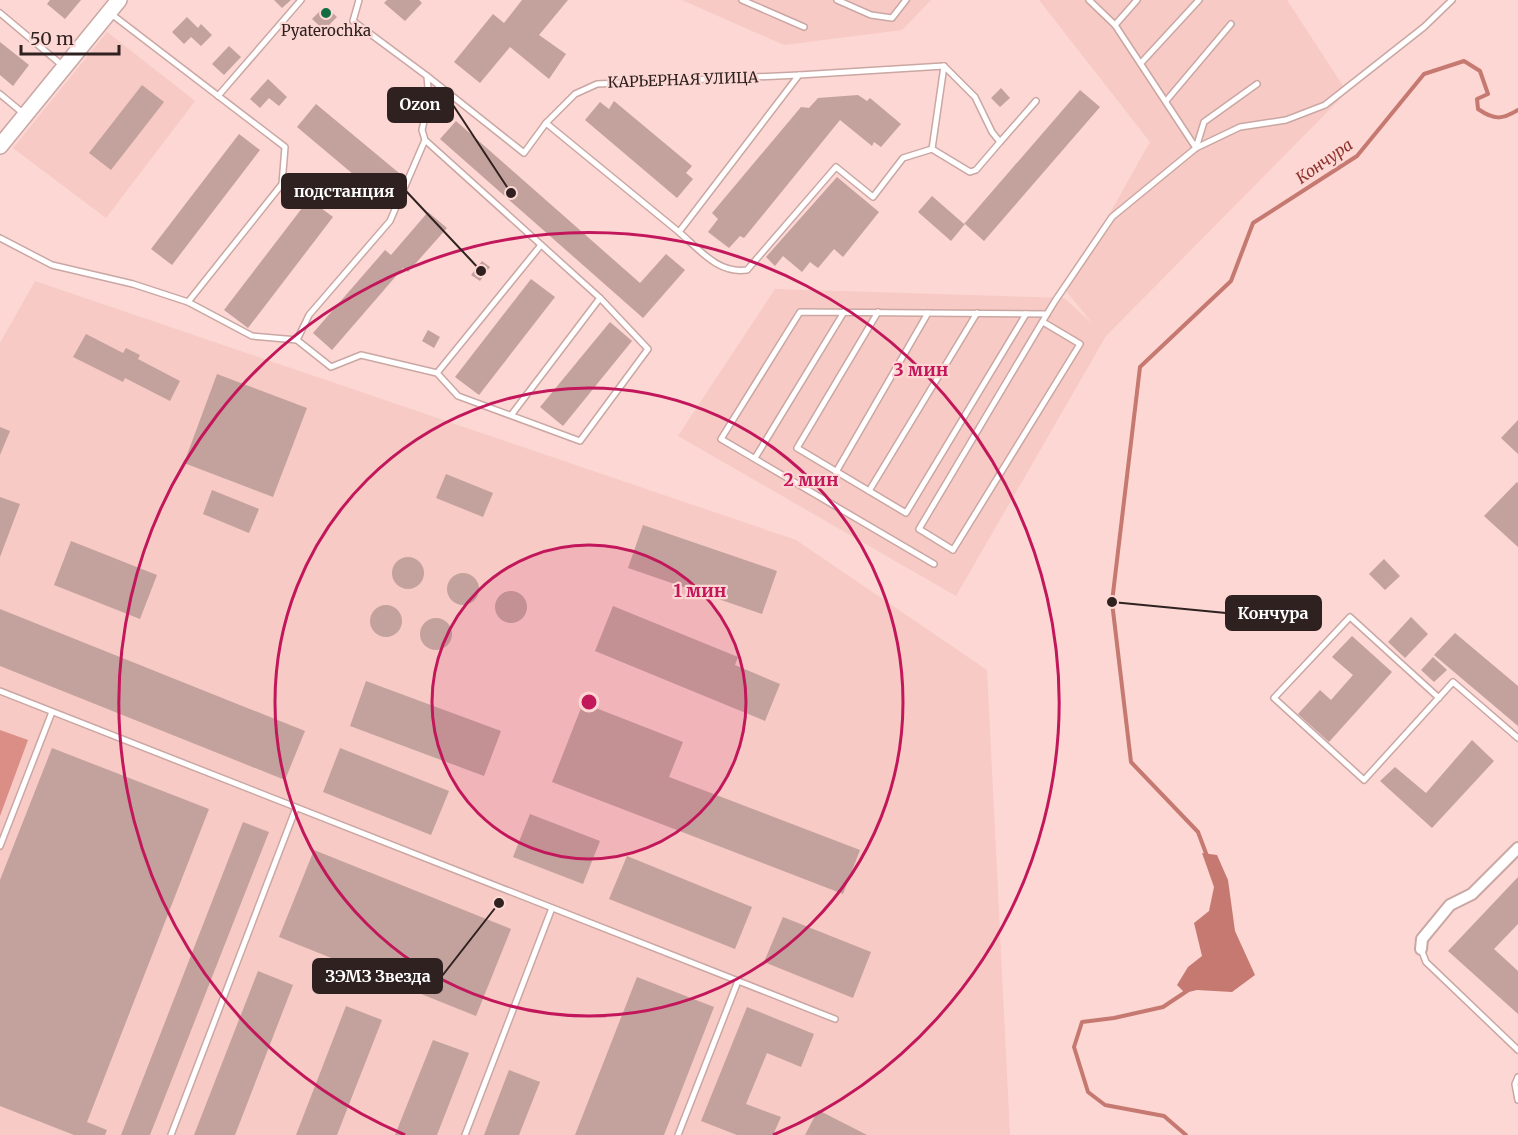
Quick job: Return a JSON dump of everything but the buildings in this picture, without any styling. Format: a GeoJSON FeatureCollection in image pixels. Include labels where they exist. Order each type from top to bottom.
{"type":"FeatureCollection","features":[{"type":"Feature","properties":{"kind":"main road"},"geometry":{"type":"LineString","coordinates":[[0,146],[119,0]]}},
{"type":"Feature","properties":{"kind":"street"},"geometry":{"type":"LineString","coordinates":[[1421,949],[1422,939],[1450,906],[1472,894],[1518,848]]}},
{"type":"Feature","properties":{"kind":"lane"},"geometry":{"type":"LineString","coordinates":[[218,96],[301,0]]}},
{"type":"Feature","properties":{"kind":"lane"},"geometry":{"type":"LineString","coordinates":[[0,238],[52,265],[133,284],[188,303],[252,336],[297,340],[331,367],[361,355],[437,373],[458,396],[580,441],[648,349],[600,298],[425,140],[422,130],[429,100],[427,76],[353,21],[359,0]]}},
{"type":"Feature","properties":{"kind":"lane"},"geometry":{"type":"LineString","coordinates":[[742,0],[804,27]]}},
{"type":"Feature","properties":{"kind":"lane"},"geometry":{"type":"LineString","coordinates":[[837,0],[872,15],[892,18],[906,0]]}},
{"type":"Feature","properties":{"kind":"lane"},"geometry":{"type":"LineString","coordinates":[[1089,0],[1115,25],[1196,148]]}},
{"type":"Feature","properties":{"kind":"lane"},"geometry":{"type":"LineString","coordinates":[[1115,25],[1137,0]]}},
{"type":"Feature","properties":{"kind":"lane"},"geometry":{"type":"LineString","coordinates":[[1142,63],[1199,0]]}},
{"type":"Feature","properties":{"kind":"lane"},"geometry":{"type":"LineString","coordinates":[[1043,322],[1080,344],[953,550],[919,529],[1047,314],[1112,217],[1196,148],[1240,126],[1286,120],[1325,105],[1424,27],[1452,0]]}},
{"type":"Feature","properties":{"kind":"lane"},"geometry":{"type":"LineString","coordinates":[[109,12],[285,147],[282,184],[188,303]]}},
{"type":"Feature","properties":{"kind":"lane"},"geometry":{"type":"LineString","coordinates":[[0,13],[64,67]]}},
{"type":"Feature","properties":{"kind":"lane"},"geometry":{"type":"LineString","coordinates":[[1166,101],[1232,24]]}},
{"type":"Feature","properties":{"kind":"lane"},"geometry":{"type":"LineString","coordinates":[[944,66],[975,97],[992,132],[1000,142]]}},
{"type":"Feature","properties":{"kind":"lane"},"geometry":{"type":"LineString","coordinates":[[932,149],[944,66]]}},
{"type":"Feature","properties":{"kind":"lane","name":"КАРЬЕРНАЯ УЛИЦА"},"geometry":{"type":"LineString","coordinates":[[427,76],[524,153],[546,123],[575,94],[597,84],[944,66]]}},
{"type":"Feature","properties":{"kind":"lane"},"geometry":{"type":"LineString","coordinates":[[679,232],[799,75]]}},
{"type":"Feature","properties":{"kind":"lane"},"geometry":{"type":"LineString","coordinates":[[1196,148],[1204,122],[1257,84]]}},
{"type":"Feature","properties":{"kind":"lane"},"geometry":{"type":"LineString","coordinates":[[0,94],[25,115]]}},
{"type":"Feature","properties":{"kind":"lane"},"geometry":{"type":"LineString","coordinates":[[546,123],[722,269],[734,272],[747,270],[836,167],[873,197],[903,158],[932,149],[970,172],[975,170],[1036,101]]}},
{"type":"Feature","properties":{"kind":"lane"},"geometry":{"type":"LineString","coordinates":[[297,340],[309,315],[390,221],[425,140]]}},
{"type":"Feature","properties":{"kind":"lane"},"geometry":{"type":"LineString","coordinates":[[437,373],[541,245]]}},
{"type":"Feature","properties":{"kind":"lane"},"geometry":{"type":"LineString","coordinates":[[512,414],[600,298]]}},
{"type":"Feature","properties":{"kind":"lane"},"geometry":{"type":"LineString","coordinates":[[934,564],[721,439],[800,312],[1047,314]]}},
{"type":"Feature","properties":{"kind":"lane"},"geometry":{"type":"LineString","coordinates":[[755,459],[844,312]]}},
{"type":"Feature","properties":{"kind":"lane"},"geometry":{"type":"LineString","coordinates":[[878,312],[797,448],[906,513],[1026,314]]}},
{"type":"Feature","properties":{"kind":"lane"},"geometry":{"type":"LineString","coordinates":[[836,471],[928,313]]}},
{"type":"Feature","properties":{"kind":"lane"},"geometry":{"type":"LineString","coordinates":[[869,491],[977,313]]}},
{"type":"Feature","properties":{"kind":"lane"},"geometry":{"type":"LineString","coordinates":[[1439,698],[1350,617],[1274,698],[1364,780],[1439,698],[1453,682],[1518,738]]}},
{"type":"Feature","properties":{"kind":"lane"},"geometry":{"type":"LineString","coordinates":[[0,692],[835,1019]]}},
{"type":"Feature","properties":{"kind":"lane"},"geometry":{"type":"LineString","coordinates":[[0,846],[52,712]]}},
{"type":"Feature","properties":{"kind":"lane"},"geometry":{"type":"LineString","coordinates":[[171,1135],[296,808]]}},
{"type":"Feature","properties":{"kind":"lane"},"geometry":{"type":"LineString","coordinates":[[465,1135],[552,908]]}},
{"type":"Feature","properties":{"kind":"lane"},"geometry":{"type":"LineString","coordinates":[[1421,949],[1425,962],[1518,1050]]}},
{"type":"Feature","properties":{"kind":"lane"},"geometry":{"type":"LineString","coordinates":[[678,1135],[738,981]]}},
{"type":"Feature","properties":{"kind":"lane"},"geometry":{"type":"LineString","coordinates":[[1518,1077],[1515,1084],[1518,1100]]}},
{"type":"Feature","properties":{"kind":"shaded area"},"geometry":{"type":"Polygon","coordinates":[[[682,0],[931,0],[902,30],[784,45],[682,0]]]}},
{"type":"Feature","properties":{"kind":"shaded area"},"geometry":{"type":"Polygon","coordinates":[[[1039,0],[1287,0],[1347,92],[1106,336],[956,596],[678,436],[775,289],[1064,298],[1093,324],[1066,291],[1150,142],[1039,0]]]}},
{"type":"Feature","properties":{"kind":"shaded area"},"geometry":{"type":"Polygon","coordinates":[[[107,32],[195,101],[106,218],[13,148],[107,32]]]}},
{"type":"Feature","properties":{"kind":"shaded area"},"geometry":{"type":"Polygon","coordinates":[[[35,281],[796,540],[987,670],[1010,1135],[0,1135],[0,343],[35,281]]]}},
{"type":"Feature","properties":{"kind":"shaded area"},"geometry":{"type":"Polygon","coordinates":[[[0,730],[28,740],[0,816],[0,730]]]}},
{"type":"Feature","properties":{"kind":"shaded area"},"geometry":{"type":"Polygon","coordinates":[[[1202,853],[1217,855],[1228,880],[1235,931],[1255,975],[1232,992],[1197,990],[1185,993],[1177,985],[1188,967],[1202,956],[1194,923],[1209,911],[1214,887],[1202,853]]]}},
{"type":"Feature","properties":{"kind":"waterway","name":"Кончура"},"geometry":{"type":"LineString","coordinates":[[1207,856],[1198,832],[1131,762],[1112,602],[1140,367],[1231,281],[1253,223],[1357,156],[1424,74],[1464,61],[1480,71],[1488,94],[1477,99],[1478,109],[1493,117],[1507,116],[1518,110]]}},
{"type":"Feature","properties":{"kind":"waterway","name":"Кончура"},"geometry":{"type":"LineString","coordinates":[[1186,1135],[1164,1116],[1105,1105],[1088,1092],[1074,1047],[1082,1022],[1114,1018],[1163,1007],[1187,991]]}},
{"type":"Feature","properties":{"kind":"place","name":"Pyaterochka"},"geometry":{"type":"Point","coordinates":[326,13]}},
{"type":"Feature","properties":{"kind":"place","name":"Ozon"},"geometry":{"type":"Point","coordinates":[511,193]}},
{"type":"Feature","properties":{"kind":"place","name":"подстанция"},"geometry":{"type":"Point","coordinates":[481,271]}},
{"type":"Feature","properties":{"kind":"place","name":"Кончура"},"geometry":{"type":"Point","coordinates":[1112,602]}},
{"type":"Feature","properties":{"kind":"place","name":"ЗЭМЗ Звезда"},"geometry":{"type":"Point","coordinates":[499,903]}}]}
